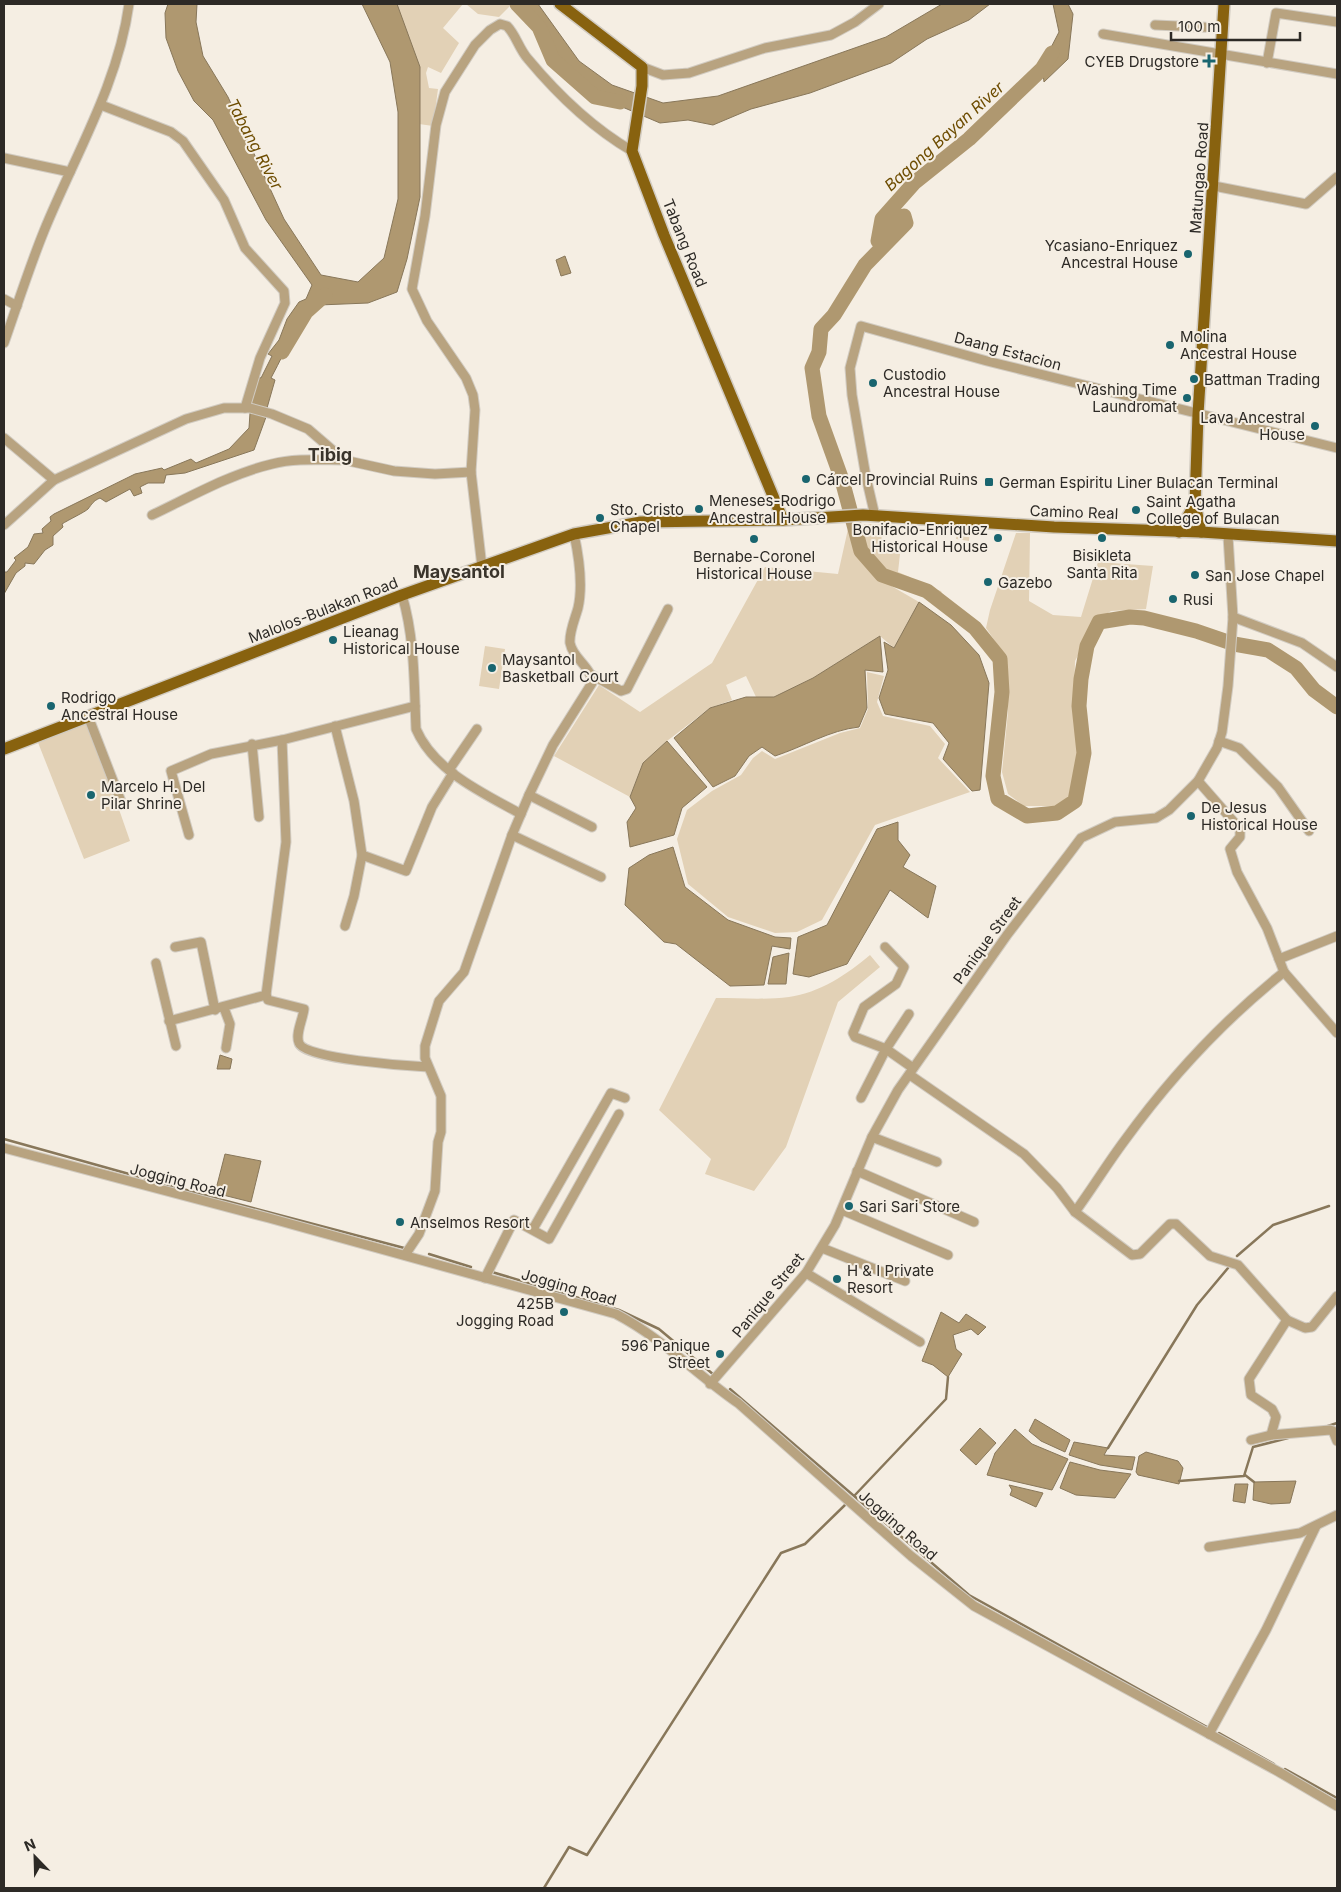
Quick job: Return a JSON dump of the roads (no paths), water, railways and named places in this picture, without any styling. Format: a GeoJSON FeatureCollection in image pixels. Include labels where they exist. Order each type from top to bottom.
{"type":"FeatureCollection","features":[{"type":"Feature","properties":{"kind":"main road"},"geometry":{"type":"LineString","coordinates":[[560,4],[642,67]]}},
{"type":"Feature","properties":{"kind":"main road","name":"Matungao Road"},"geometry":{"type":"LineString","coordinates":[[1201,532],[1195,504],[1198,414],[1214,186],[1224,4]]}},
{"type":"Feature","properties":{"kind":"main road","name":"Tabang Road"},"geometry":{"type":"LineString","coordinates":[[642,67],[642,86],[632,151],[664,236],[783,520]]}},
{"type":"Feature","properties":{"kind":"main road","name":"Matungao Road"},"geometry":{"type":"LineString","coordinates":[[1179,532],[1195,504]]}},
{"type":"Feature","properties":{"kind":"main road","name":"Malolos-Bulakan Road"},"geometry":{"type":"LineString","coordinates":[[4,748],[402,595],[574,534],[641,522],[783,520],[839,515]]}},
{"type":"Feature","properties":{"kind":"main road","name":"Camino Real"},"geometry":{"type":"LineString","coordinates":[[839,515],[1054,527],[1201,532],[1228,536],[1337,541]]}},
{"type":"Feature","properties":{"kind":"street"},"geometry":{"type":"LineString","coordinates":[[4,342],[44,231],[101,105],[120,47],[130,4]]}},
{"type":"Feature","properties":{"kind":"street"},"geometry":{"type":"LineString","coordinates":[[642,67],[663,75],[689,73],[766,48],[831,35],[855,22],[879,4]]}},
{"type":"Feature","properties":{"kind":"street"},"geometry":{"type":"LineString","coordinates":[[1266,63],[1276,13],[1337,22]]}},
{"type":"Feature","properties":{"kind":"street"},"geometry":{"type":"LineString","coordinates":[[482,567],[471,472],[475,410],[472,394],[466,378],[427,321],[412,289],[425,216],[436,125],[445,92],[476,45],[490,30],[500,24],[507,26],[526,56],[564,100],[611,139],[632,151]]}},
{"type":"Feature","properties":{"kind":"street"},"geometry":{"type":"LineString","coordinates":[[1155,25],[1223,28]]}},
{"type":"Feature","properties":{"kind":"street"},"geometry":{"type":"LineString","coordinates":[[1103,34],[1337,74]]}},
{"type":"Feature","properties":{"kind":"street"},"geometry":{"type":"LineString","coordinates":[[101,105],[170,132],[183,141],[224,200],[245,248],[284,291],[285,303],[260,358],[248,408]]}},
{"type":"Feature","properties":{"kind":"street"},"geometry":{"type":"LineString","coordinates":[[4,158],[70,172]]}},
{"type":"Feature","properties":{"kind":"street"},"geometry":{"type":"LineString","coordinates":[[1214,186],[1306,204],[1337,176]]}},
{"type":"Feature","properties":{"kind":"street"},"geometry":{"type":"LineString","coordinates":[[4,299],[17,306]]}},
{"type":"Feature","properties":{"kind":"street","name":"Daang Estacion"},"geometry":{"type":"LineString","coordinates":[[875,516],[866,478],[852,395],[850,368],[862,326],[987,361],[1337,448]]}},
{"type":"Feature","properties":{"kind":"street"},"geometry":{"type":"LineString","coordinates":[[4,525],[54,480],[186,419],[224,408],[248,408],[272,414],[308,429],[344,460]]}},
{"type":"Feature","properties":{"kind":"street"},"geometry":{"type":"LineString","coordinates":[[4,438],[54,480]]}},
{"type":"Feature","properties":{"kind":"street"},"geometry":{"type":"LineString","coordinates":[[152,515],[228,480],[272,464],[305,460],[344,460],[394,470],[435,474],[471,472]]}},
{"type":"Feature","properties":{"kind":"street"},"geometry":{"type":"LineString","coordinates":[[574,534],[578,552],[578,607],[570,642],[575,654],[592,675],[621,691],[626,691],[668,609]]}},
{"type":"Feature","properties":{"kind":"street","name":"Panique Street"},"geometry":{"type":"LineString","coordinates":[[710,1384],[806,1273],[842,1210],[872,1136],[898,1090],[1007,935],[1081,838],[1115,822],[1156,818],[1169,810],[1198,781],[1219,741],[1228,686],[1229,648],[1233,617],[1228,536]]}},
{"type":"Feature","properties":{"kind":"street"},"geometry":{"type":"LineString","coordinates":[[402,595],[409,618],[413,650],[416,729],[421,740],[451,771],[479,791],[521,814]]}},
{"type":"Feature","properties":{"kind":"street"},"geometry":{"type":"LineString","coordinates":[[1233,617],[1302,642],[1337,667]]}},
{"type":"Feature","properties":{"kind":"street"},"geometry":{"type":"LineString","coordinates":[[405,1255],[419,1234],[435,1191],[441,1096],[425,1058],[425,1046],[439,1001],[464,972],[512,835],[529,795],[553,745],[589,689],[592,675]]}},
{"type":"Feature","properties":{"kind":"street"},"geometry":{"type":"LineString","coordinates":[[189,836],[171,771],[211,754],[252,744],[282,740],[415,706]]}},
{"type":"Feature","properties":{"kind":"street"},"geometry":{"type":"LineString","coordinates":[[88,716],[122,804]]}},
{"type":"Feature","properties":{"kind":"street"},"geometry":{"type":"LineString","coordinates":[[334,726],[354,801],[362,855],[354,896],[345,926]]}},
{"type":"Feature","properties":{"kind":"street"},"geometry":{"type":"LineString","coordinates":[[362,855],[406,871],[432,807],[451,771],[477,729]]}},
{"type":"Feature","properties":{"kind":"street"},"geometry":{"type":"LineString","coordinates":[[282,740],[286,842],[266,996],[268,1000],[304,1009],[298,1038],[303,1049],[334,1057],[428,1067]]}},
{"type":"Feature","properties":{"kind":"street"},"geometry":{"type":"LineString","coordinates":[[1219,741],[1239,748],[1278,786],[1309,831]]}},
{"type":"Feature","properties":{"kind":"street"},"geometry":{"type":"LineString","coordinates":[[252,744],[259,817]]}},
{"type":"Feature","properties":{"kind":"street"},"geometry":{"type":"LineString","coordinates":[[1198,781],[1240,829],[1240,837],[1230,849],[1237,872],[1267,928],[1284,972],[1337,1034]]}},
{"type":"Feature","properties":{"kind":"street"},"geometry":{"type":"LineString","coordinates":[[529,795],[592,827]]}},
{"type":"Feature","properties":{"kind":"street"},"geometry":{"type":"LineString","coordinates":[[512,835],[602,877]]}},
{"type":"Feature","properties":{"kind":"street"},"geometry":{"type":"LineString","coordinates":[[1279,960],[1337,936]]}},
{"type":"Feature","properties":{"kind":"street"},"geometry":{"type":"LineString","coordinates":[[175,947],[200,942],[220,1009],[230,1024],[226,1048]]}},
{"type":"Feature","properties":{"kind":"street"},"geometry":{"type":"LineString","coordinates":[[885,947],[904,967],[896,984],[864,1007],[853,1033],[855,1037],[886,1049],[912,1071],[1024,1154],[1057,1188],[1075,1212],[1108,1239],[1135,1256],[1140,1254],[1170,1224],[1176,1224],[1210,1256],[1238,1266],[1287,1320],[1305,1328],[1312,1327],[1337,1296]]}},
{"type":"Feature","properties":{"kind":"street"},"geometry":{"type":"LineString","coordinates":[[156,963],[176,1046]]}},
{"type":"Feature","properties":{"kind":"street"},"geometry":{"type":"LineString","coordinates":[[1075,1212],[1125,1140],[1168,1087],[1244,1004],[1284,972]]}},
{"type":"Feature","properties":{"kind":"street"},"geometry":{"type":"LineString","coordinates":[[169,1021],[266,996]]}},
{"type":"Feature","properties":{"kind":"street"},"geometry":{"type":"LineString","coordinates":[[861,1098],[886,1049],[909,1014]]}},
{"type":"Feature","properties":{"kind":"street"},"geometry":{"type":"LineString","coordinates":[[534,1229],[611,1092],[625,1098]]}},
{"type":"Feature","properties":{"kind":"street"},"geometry":{"type":"LineString","coordinates":[[485,1278],[514,1220],[549,1238],[619,1114]]}},
{"type":"Feature","properties":{"kind":"street"},"geometry":{"type":"LineString","coordinates":[[872,1136],[937,1162]]}},
{"type":"Feature","properties":{"kind":"street","name":"Jogging Road"},"geometry":{"type":"LineString","coordinates":[[4,1148],[405,1255],[616,1314],[658,1338],[710,1384],[738,1404],[911,1556],[974,1606],[1337,1806]]}},
{"type":"Feature","properties":{"kind":"street"},"geometry":{"type":"LineString","coordinates":[[857,1171],[974,1222]]}},
{"type":"Feature","properties":{"kind":"street"},"geometry":{"type":"LineString","coordinates":[[842,1210],[948,1255]]}},
{"type":"Feature","properties":{"kind":"street"},"geometry":{"type":"LineString","coordinates":[[822,1248],[905,1282]]}},
{"type":"Feature","properties":{"kind":"street"},"geometry":{"type":"LineString","coordinates":[[806,1273],[920,1342]]}},
{"type":"Feature","properties":{"kind":"street"},"geometry":{"type":"LineString","coordinates":[[1271,1435],[1276,1417],[1272,1409],[1251,1394],[1249,1379],[1287,1320]]}},
{"type":"Feature","properties":{"kind":"street"},"geometry":{"type":"LineString","coordinates":[[1251,1440],[1271,1435],[1330,1430],[1334,1431],[1337,1441]]}},
{"type":"Feature","properties":{"kind":"street"},"geometry":{"type":"LineString","coordinates":[[1209,1547],[1300,1532],[1337,1516]]}},
{"type":"Feature","properties":{"kind":"street"},"geometry":{"type":"LineString","coordinates":[[1209,1734],[1266,1630],[1316,1526]]}},
{"type":"Feature","properties":{"kind":"waterway"},"geometry":{"type":"LineString","coordinates":[[517,4],[539,27],[553,60],[595,97],[620,102]]}},
{"type":"Feature","properties":{"kind":"waterway","name":"Bagong Bayan River"},"geometry":{"type":"LineString","coordinates":[[1052,53],[1042,69],[969,139],[914,183],[882,219],[878,241],[904,216],[906,223],[865,265],[834,315],[821,329],[819,352],[812,368],[819,416],[842,480],[861,551],[882,575],[927,591],[975,628],[1000,659],[1002,692],[993,776],[998,799],[1027,816],[1057,813],[1075,801],[1084,753],[1079,706],[1081,679],[1087,646],[1099,622],[1130,617],[1144,618],[1196,631],[1234,644],[1268,650],[1296,668],[1314,690],[1337,707]]}},
{"type":"Feature","properties":{"kind":"waterway"},"geometry":{"type":"LineString","coordinates":[[282,352],[306,312],[325,295]]}},
{"type":"Feature","properties":{"kind":"waterway"},"geometry":{"type":"LineString","coordinates":[[4,1139],[408,1249]]}},
{"type":"Feature","properties":{"kind":"waterway"},"geometry":{"type":"LineString","coordinates":[[1237,1256],[1273,1225],[1329,1206]]}},
{"type":"Feature","properties":{"kind":"waterway"},"geometry":{"type":"LineString","coordinates":[[429,1254],[471,1267]]}},
{"type":"Feature","properties":{"kind":"waterway"},"geometry":{"type":"LineString","coordinates":[[1108,1448],[1197,1305],[1228,1268]]}},
{"type":"Feature","properties":{"kind":"waterway"},"geometry":{"type":"LineString","coordinates":[[492,1272],[619,1310],[659,1329],[714,1375]]}},
{"type":"Feature","properties":{"kind":"waterway"},"geometry":{"type":"LineString","coordinates":[[855,1495],[946,1399],[948,1377]]}},
{"type":"Feature","properties":{"kind":"waterway"},"geometry":{"type":"LineString","coordinates":[[730,1389],[969,1595],[1207,1727]]}},
{"type":"Feature","properties":{"kind":"waterway"},"geometry":{"type":"LineString","coordinates":[[1325,1427],[1337,1423]]}},
{"type":"Feature","properties":{"kind":"waterway"},"geometry":{"type":"LineString","coordinates":[[1179,1481],[1244,1476],[1253,1447],[1288,1438]]}},
{"type":"Feature","properties":{"kind":"waterway"},"geometry":{"type":"LineString","coordinates":[[1245,1475],[1254,1482]]}},
{"type":"Feature","properties":{"kind":"waterway"},"geometry":{"type":"LineString","coordinates":[[544,1888],[569,1847],[587,1855],[781,1553],[805,1544],[846,1504]]}},
{"type":"Feature","properties":{"kind":"waterway"},"geometry":{"type":"LineString","coordinates":[[1219,1733],[1274,1764]]}},
{"type":"Feature","properties":{"kind":"waterway"},"geometry":{"type":"LineString","coordinates":[[1285,1769],[1337,1798]]}},
{"type":"Feature","properties":{"kind":"place","name":"CYEB Drugstore"},"geometry":{"type":"Point","coordinates":[1209,61]}},
{"type":"Feature","properties":{"kind":"place","name":"Ycasiano-Enriquez Ancestral House"},"geometry":{"type":"Point","coordinates":[1188,254]}},
{"type":"Feature","properties":{"kind":"place","name":"Molina Ancestral House"},"geometry":{"type":"Point","coordinates":[1170,345]}},
{"type":"Feature","properties":{"kind":"place","name":"Battman Trading"},"geometry":{"type":"Point","coordinates":[1194,379]}},
{"type":"Feature","properties":{"kind":"place","name":"Custodio Ancestral House"},"geometry":{"type":"Point","coordinates":[873,383]}},
{"type":"Feature","properties":{"kind":"place","name":"Washing Time Laundromat"},"geometry":{"type":"Point","coordinates":[1187,398]}},
{"type":"Feature","properties":{"kind":"place","name":"Lava Ancestral House"},"geometry":{"type":"Point","coordinates":[1315,426]}},
{"type":"Feature","properties":{"kind":"place","name":"Cárcel Provincial Ruins"},"geometry":{"type":"Point","coordinates":[806,479]}},
{"type":"Feature","properties":{"kind":"place","name":"German Espiritu Liner Bulacan Terminal"},"geometry":{"type":"Point","coordinates":[989,482]}},
{"type":"Feature","properties":{"kind":"place","name":"Meneses-Rodrigo Ancestral House"},"geometry":{"type":"Point","coordinates":[699,509]}},
{"type":"Feature","properties":{"kind":"place","name":"Saint Agatha College of Bulacan"},"geometry":{"type":"Point","coordinates":[1136,510]}},
{"type":"Feature","properties":{"kind":"place","name":"Sto. Cristo Chapel"},"geometry":{"type":"Point","coordinates":[600,518]}},
{"type":"Feature","properties":{"kind":"place","name":"Bonifacio-Enriquez Historical House"},"geometry":{"type":"Point","coordinates":[998,538]}},
{"type":"Feature","properties":{"kind":"place","name":"Bisikleta Santa Rita"},"geometry":{"type":"Point","coordinates":[1102,538]}},
{"type":"Feature","properties":{"kind":"place","name":"Bernabe-Coronel Historical House"},"geometry":{"type":"Point","coordinates":[754,539]}},
{"type":"Feature","properties":{"kind":"place","name":"San Jose Chapel"},"geometry":{"type":"Point","coordinates":[1195,575]}},
{"type":"Feature","properties":{"kind":"place","name":"Gazebo"},"geometry":{"type":"Point","coordinates":[988,582]}},
{"type":"Feature","properties":{"kind":"place","name":"Rusi"},"geometry":{"type":"Point","coordinates":[1173,599]}},
{"type":"Feature","properties":{"kind":"place","name":"Lieanag Historical House"},"geometry":{"type":"Point","coordinates":[333,640]}},
{"type":"Feature","properties":{"kind":"place","name":"Maysantol Basketball Court"},"geometry":{"type":"Point","coordinates":[492,668]}},
{"type":"Feature","properties":{"kind":"place","name":"Rodrigo Ancestral House"},"geometry":{"type":"Point","coordinates":[51,706]}},
{"type":"Feature","properties":{"kind":"place","name":"Marcelo H. Del Pilar Shrine"},"geometry":{"type":"Point","coordinates":[91,795]}},
{"type":"Feature","properties":{"kind":"place","name":"De Jesus Historical House"},"geometry":{"type":"Point","coordinates":[1191,816]}},
{"type":"Feature","properties":{"kind":"place","name":"Sari Sari Store"},"geometry":{"type":"Point","coordinates":[849,1206]}},
{"type":"Feature","properties":{"kind":"place","name":"Anselmos Resort"},"geometry":{"type":"Point","coordinates":[400,1222]}},
{"type":"Feature","properties":{"kind":"place","name":"H & I Private Resort"},"geometry":{"type":"Point","coordinates":[837,1279]}},
{"type":"Feature","properties":{"kind":"place","name":"425B Jogging Road"},"geometry":{"type":"Point","coordinates":[564,1312]}},
{"type":"Feature","properties":{"kind":"place","name":"596 Panique Street"},"geometry":{"type":"Point","coordinates":[720,1354]}},
{"type":"Feature","properties":{"kind":"district","name":"Tibig"},"geometry":{"type":"Point","coordinates":[330,454]}},
{"type":"Feature","properties":{"kind":"district","name":"Maysantol"},"geometry":{"type":"Point","coordinates":[459,571]}},
{"type":"Feature","properties":{"kind":"water label","name":"Tabang River"},"geometry":{"type":"Point","coordinates":[255,144]}}]}
